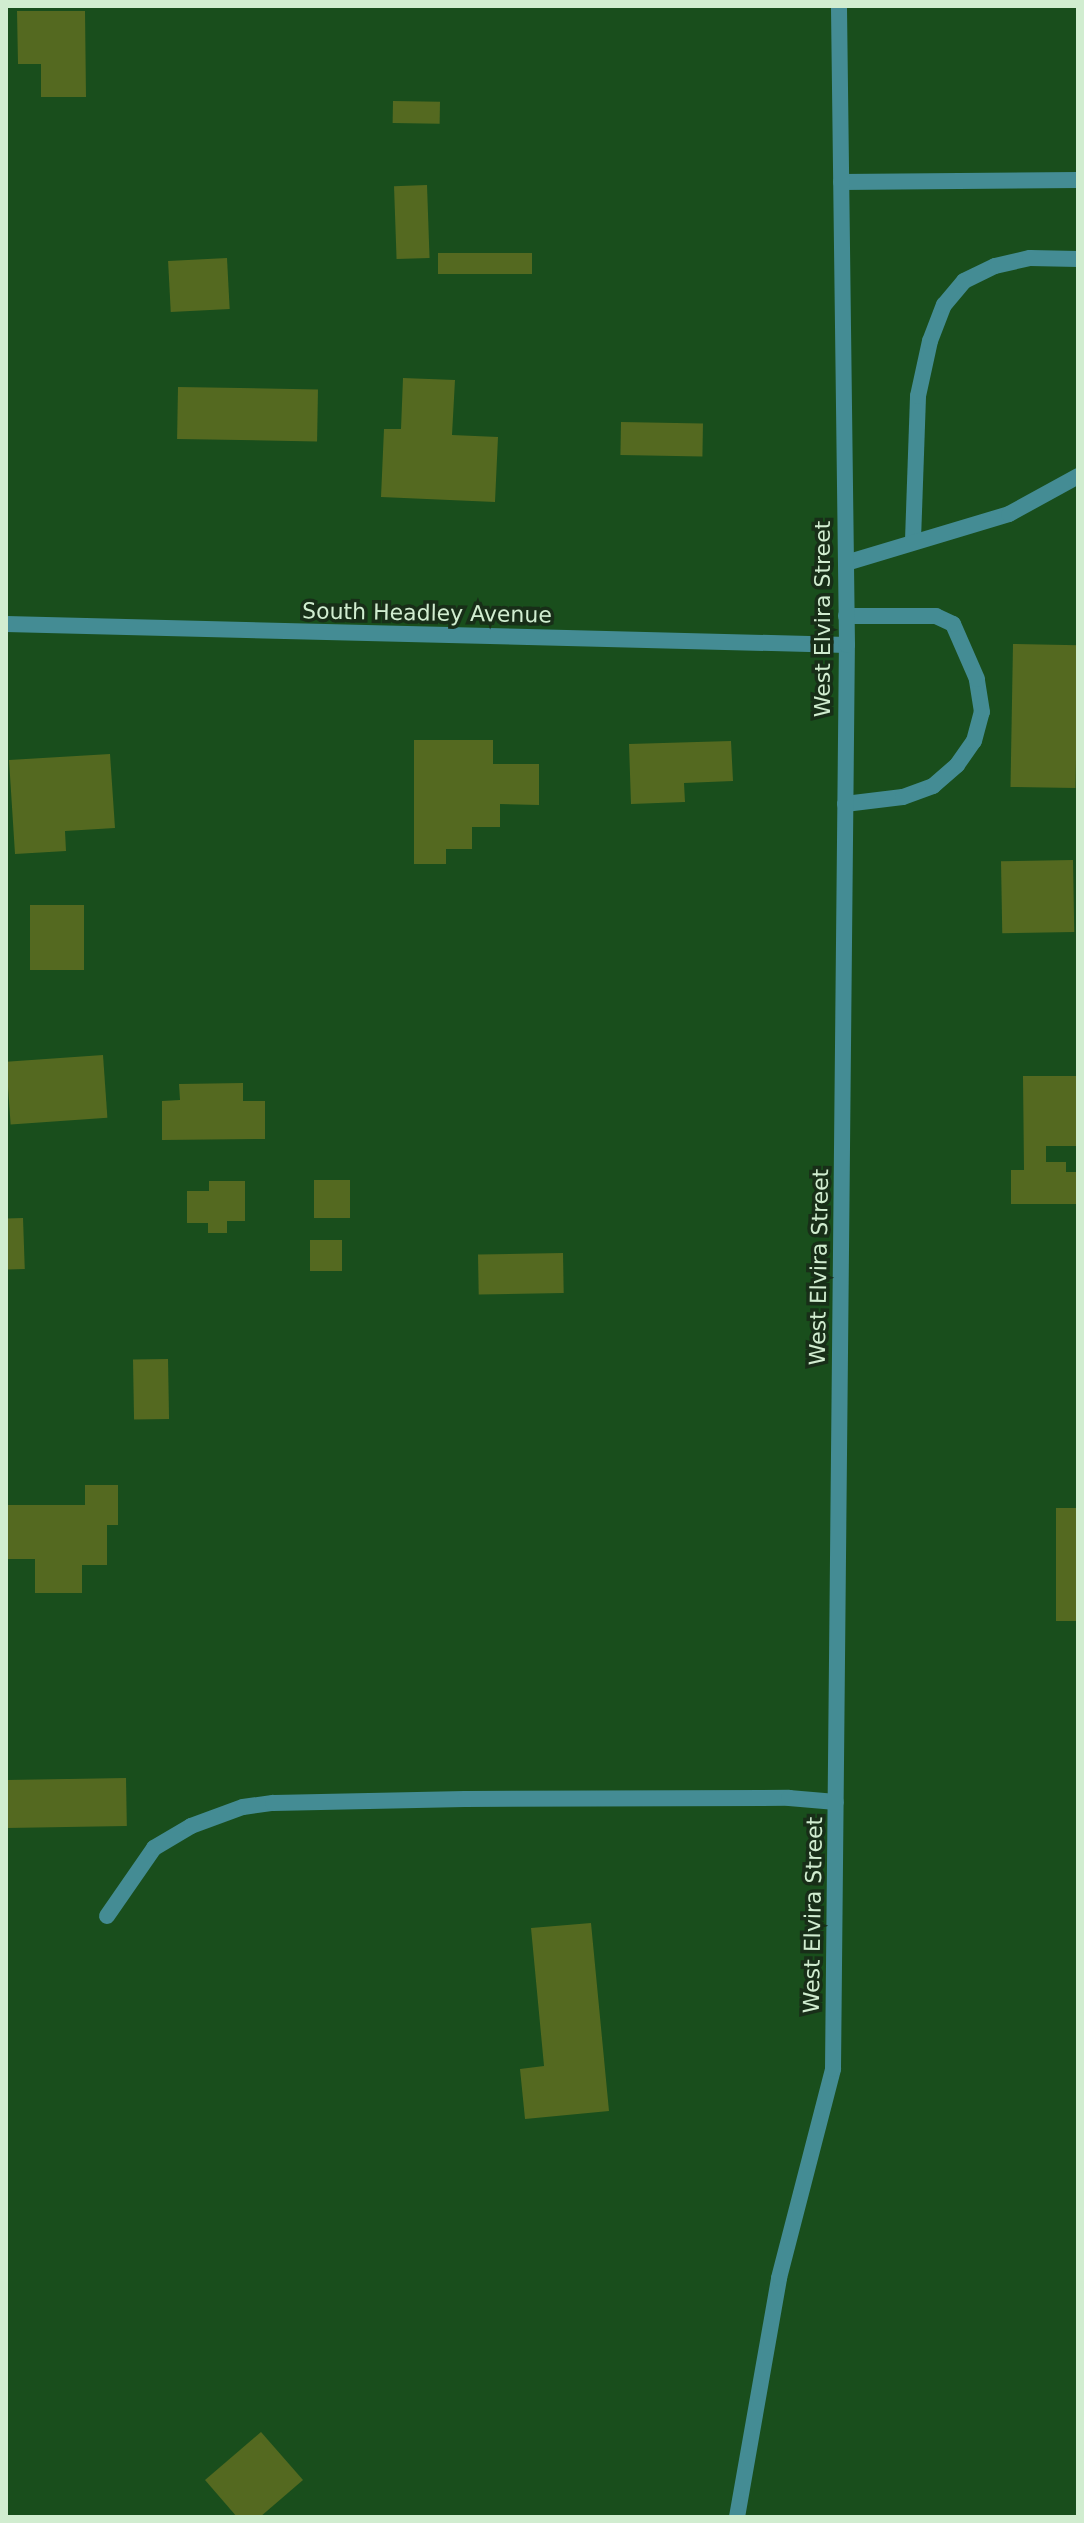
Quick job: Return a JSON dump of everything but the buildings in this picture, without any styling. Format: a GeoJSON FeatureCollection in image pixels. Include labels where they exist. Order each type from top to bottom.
{"type":"FeatureCollection","features":[{"type":"Feature","properties":{"kind":"street","name":"West Elvira Street"},"geometry":{"type":"LineString","coordinates":[[737,2517],[779,2278],[833,2069],[847,645],[839,6]]}},
{"type":"Feature","properties":{"kind":"street"},"geometry":{"type":"LineString","coordinates":[[841,182],[1078,180]]}},
{"type":"Feature","properties":{"kind":"street"},"geometry":{"type":"LineString","coordinates":[[913,540],[918,396],[930,341],[944,305],[964,281],[995,266],[1030,258],[1078,259]]}},
{"type":"Feature","properties":{"kind":"street"},"geometry":{"type":"LineString","coordinates":[[846,563],[913,540],[1009,514],[1078,476]]}},
{"type":"Feature","properties":{"kind":"street"},"geometry":{"type":"LineString","coordinates":[[845,804],[903,797],[933,786],[974,741],[982,712],[977,679],[953,624],[936,616],[846,616]]}},
{"type":"Feature","properties":{"kind":"street","name":"South Headley Avenue"},"geometry":{"type":"LineString","coordinates":[[6,624],[847,645]]}},
{"type":"Feature","properties":{"kind":"street"},"geometry":{"type":"LineString","coordinates":[[107,1916],[154,1848],[191,1826],[243,1807],[273,1803],[465,1799],[789,1798],[836,1802]]}}]}
